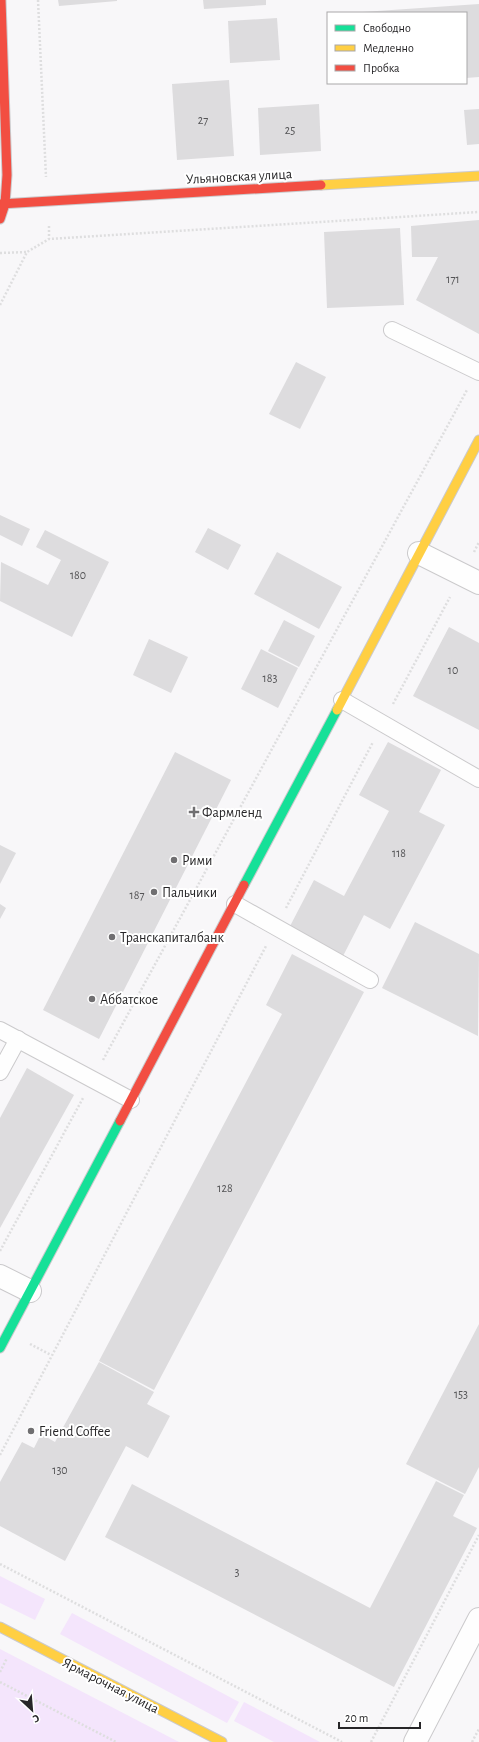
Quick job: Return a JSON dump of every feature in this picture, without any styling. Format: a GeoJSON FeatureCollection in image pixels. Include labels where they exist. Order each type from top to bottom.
{"type":"FeatureCollection","features":[{"type":"Feature","properties":{"kind":"street"},"geometry":{"type":"LineString","coordinates":[[0,219],[7,175],[1,0]]}},
{"type":"Feature","properties":{"kind":"street","name":"Ульяновская улица"},"geometry":{"type":"LineString","coordinates":[[2,204],[479,176]]}},
{"type":"Feature","properties":{"kind":"street"},"geometry":{"type":"LineString","coordinates":[[0,1348],[479,440]]}},
{"type":"Feature","properties":{"kind":"street"},"geometry":{"type":"LineString","coordinates":[[420,553],[470,579]]}},
{"type":"Feature","properties":{"kind":"street"},"geometry":{"type":"LineString","coordinates":[[0,1276],[30,1291]]}},
{"type":"Feature","properties":{"kind":"street"},"geometry":{"type":"LineString","coordinates":[[415,1742],[479,1618]]}},
{"type":"Feature","properties":{"kind":"street","name":"Ярмарочная улица"},"geometry":{"type":"LineString","coordinates":[[0,1627],[222,1742]]}},
{"type":"Feature","properties":{"kind":"lane"},"geometry":{"type":"LineString","coordinates":[[392,330],[478,372]]}},
{"type":"Feature","properties":{"kind":"lane"},"geometry":{"type":"LineString","coordinates":[[342,700],[479,779]]}},
{"type":"Feature","properties":{"kind":"lane"},"geometry":{"type":"LineString","coordinates":[[234,904],[370,980]]}},
{"type":"Feature","properties":{"kind":"lane"},"geometry":{"type":"LineString","coordinates":[[0,1030],[131,1100]]}},
{"type":"Feature","properties":{"kind":"lane"},"geometry":{"type":"LineString","coordinates":[[0,1072],[18,1039]]}},
{"type":"Feature","properties":{"kind":"path"},"geometry":{"type":"LineString","coordinates":[[38,0],[49,239]]}},
{"type":"Feature","properties":{"kind":"path"},"geometry":{"type":"LineString","coordinates":[[0,253],[27,252],[49,239],[479,212]]}},
{"type":"Feature","properties":{"kind":"path"},"geometry":{"type":"LineString","coordinates":[[0,305],[27,252]]}},
{"type":"Feature","properties":{"kind":"path"},"geometry":{"type":"LineString","coordinates":[[0,1251],[478,372]]}},
{"type":"Feature","properties":{"kind":"path"},"geometry":{"type":"LineString","coordinates":[[0,1455],[383,723],[470,579],[476,548],[479,542]]}},
{"type":"Feature","properties":{"kind":"path"},"geometry":{"type":"LineString","coordinates":[[0,1241],[4,1244]]}},
{"type":"Feature","properties":{"kind":"path"},"geometry":{"type":"LineString","coordinates":[[371,1742],[479,1534]]}},
{"type":"Feature","properties":{"kind":"path"},"geometry":{"type":"LineString","coordinates":[[0,1564],[342,1742]]}},
{"type":"Feature","properties":{"kind":"path"},"geometry":{"type":"LineString","coordinates":[[0,1672],[7,1658]]}},
{"type":"Feature","properties":{"kind":"path"},"geometry":{"type":"LineString","coordinates":[[0,1682],[116,1742]]}},
{"type":"Feature","properties":{"kind":"path"},"geometry":{"type":"LineString","coordinates":[[472,1742],[479,1728]]}},
{"type":"Feature","properties":{"kind":"shaded area"},"geometry":{"type":"Polygon","coordinates":[[[0,1576],[45,1599],[35,1620],[0,1603],[0,1576]]]}},
{"type":"Feature","properties":{"kind":"shaded area"},"geometry":{"type":"Polygon","coordinates":[[[72,1613],[239,1702],[227,1723],[60,1634],[72,1613]]]}},
{"type":"Feature","properties":{"kind":"shaded area"},"geometry":{"type":"Polygon","coordinates":[[[0,1649],[179,1742],[0,1742],[0,1649]]]}},
{"type":"Feature","properties":{"kind":"shaded area"},"geometry":{"type":"Polygon","coordinates":[[[244,1702],[320,1742],[274,1742],[234,1721],[244,1702]]]}},
{"type":"Feature","properties":{"kind":"building"},"geometry":{"type":"Polygon","coordinates":[[[58,0],[117,0],[117,1],[59,6],[58,0]]]}},
{"type":"Feature","properties":{"kind":"building"},"geometry":{"type":"Polygon","coordinates":[[[203,0],[266,0],[266,5],[204,9],[203,0]]]}},
{"type":"Feature","properties":{"kind":"building"},"geometry":{"type":"Polygon","coordinates":[[[479,4],[479,77],[467,78],[467,12],[363,12],[479,4]]]}},
{"type":"Feature","properties":{"kind":"building"},"geometry":{"type":"Polygon","coordinates":[[[277,18],[280,60],[230,63],[228,21],[277,18]]]}},
{"type":"Feature","properties":{"kind":"building"},"geometry":{"type":"Polygon","coordinates":[[[229,80],[234,156],[177,160],[172,84],[229,80]]]}},
{"type":"Feature","properties":{"kind":"building"},"geometry":{"type":"Polygon","coordinates":[[[319,104],[321,151],[260,155],[258,108],[319,104]]]}},
{"type":"Feature","properties":{"kind":"building"},"geometry":{"type":"Polygon","coordinates":[[[479,109],[479,144],[467,145],[464,110],[479,109]]]}},
{"type":"Feature","properties":{"kind":"building"},"geometry":{"type":"Polygon","coordinates":[[[479,220],[479,334],[416,300],[438,257],[412,257],[411,226],[479,220]]]}},
{"type":"Feature","properties":{"kind":"building"},"geometry":{"type":"Polygon","coordinates":[[[400,228],[404,305],[327,308],[324,232],[400,228]]]}},
{"type":"Feature","properties":{"kind":"building"},"geometry":{"type":"Polygon","coordinates":[[[296,362],[326,377],[300,429],[269,414],[296,362]]]}},
{"type":"Feature","properties":{"kind":"building"},"geometry":{"type":"Polygon","coordinates":[[[0,515],[30,529],[22,546],[0,535],[0,515]]]}},
{"type":"Feature","properties":{"kind":"building"},"geometry":{"type":"Polygon","coordinates":[[[208,528],[241,545],[228,570],[195,552],[208,528]]]}},
{"type":"Feature","properties":{"kind":"building"},"geometry":{"type":"Polygon","coordinates":[[[45,530],[109,562],[72,637],[0,601],[1,562],[48,585],[61,560],[36,547],[45,530]]]}},
{"type":"Feature","properties":{"kind":"building"},"geometry":{"type":"Polygon","coordinates":[[[277,552],[342,587],[319,629],[254,594],[277,552]]]}},
{"type":"Feature","properties":{"kind":"building"},"geometry":{"type":"Polygon","coordinates":[[[284,620],[315,636],[299,667],[268,651],[284,620]]]}},
{"type":"Feature","properties":{"kind":"building"},"geometry":{"type":"Polygon","coordinates":[[[449,627],[479,643],[479,730],[413,696],[449,627]]]}},
{"type":"Feature","properties":{"kind":"building"},"geometry":{"type":"Polygon","coordinates":[[[149,639],[188,657],[171,693],[133,675],[149,639]]]}},
{"type":"Feature","properties":{"kind":"building"},"geometry":{"type":"Polygon","coordinates":[[[261,649],[298,668],[278,708],[241,689],[261,649]]]}},
{"type":"Feature","properties":{"kind":"building"},"geometry":{"type":"Polygon","coordinates":[[[388,742],[441,770],[419,812],[445,825],[390,929],[364,915],[342,958],[288,930],[314,880],[344,896],[389,811],[359,795],[388,742]]]}},
{"type":"Feature","properties":{"kind":"building"},"geometry":{"type":"Polygon","coordinates":[[[175,752],[231,780],[99,1039],[43,1010],[175,752]]]}},
{"type":"Feature","properties":{"kind":"building"},"geometry":{"type":"Polygon","coordinates":[[[0,845],[16,853],[0,884],[0,845]]]}},
{"type":"Feature","properties":{"kind":"building"},"geometry":{"type":"Polygon","coordinates":[[[0,904],[6,908],[0,919],[0,904]]]}},
{"type":"Feature","properties":{"kind":"building"},"geometry":{"type":"Polygon","coordinates":[[[415,922],[479,954],[478,1036],[382,988],[415,922]]]}},
{"type":"Feature","properties":{"kind":"building"},"geometry":{"type":"Polygon","coordinates":[[[292,954],[364,992],[154,1390],[99,1361],[282,1014],[266,1005],[292,954]]]}},
{"type":"Feature","properties":{"kind":"building"},"geometry":{"type":"Polygon","coordinates":[[[27,1068],[74,1095],[0,1228],[0,1118],[27,1068]]]}},
{"type":"Feature","properties":{"kind":"building"},"geometry":{"type":"Polygon","coordinates":[[[479,1324],[479,1467],[465,1494],[406,1464],[479,1324]]]}},
{"type":"Feature","properties":{"kind":"building"},"geometry":{"type":"Polygon","coordinates":[[[99,1362],[154,1392],[147,1404],[170,1416],[148,1458],[126,1446],[65,1561],[0,1526],[0,1482],[22,1442],[34,1448],[41,1434],[55,1442],[99,1362]]]}},
{"type":"Feature","properties":{"kind":"building"},"geometry":{"type":"Polygon","coordinates":[[[436,1481],[464,1495],[453,1516],[477,1528],[394,1687],[105,1537],[132,1484],[370,1608],[436,1481]]]}},
{"type":"Feature","properties":{"kind":"traffic: fast"},"geometry":{"type":"LineString","coordinates":[[244,885],[337,710]]}},
{"type":"Feature","properties":{"kind":"traffic: fast"},"geometry":{"type":"LineString","coordinates":[[0,1348],[120,1121]]}},
{"type":"Feature","properties":{"kind":"traffic: slow"},"geometry":{"type":"LineString","coordinates":[[321,185],[479,176]]}},
{"type":"Feature","properties":{"kind":"traffic: slow"},"geometry":{"type":"LineString","coordinates":[[337,710],[479,440]]}},
{"type":"Feature","properties":{"kind":"traffic: slow"},"geometry":{"type":"LineString","coordinates":[[0,1627],[222,1742]]}},
{"type":"Feature","properties":{"kind":"traffic: jam"},"geometry":{"type":"LineString","coordinates":[[0,219],[5,204],[7,175],[1,0]]}},
{"type":"Feature","properties":{"kind":"traffic: jam"},"geometry":{"type":"LineString","coordinates":[[0,204],[321,185]]}},
{"type":"Feature","properties":{"kind":"traffic: jam"},"geometry":{"type":"LineString","coordinates":[[120,1121],[244,885]]}},
{"type":"Feature","properties":{"kind":"place","name":"Фармленд"},"geometry":{"type":"Point","coordinates":[194,812]}},
{"type":"Feature","properties":{"kind":"place","name":"Рими"},"geometry":{"type":"Point","coordinates":[174,860]}},
{"type":"Feature","properties":{"kind":"place","name":"Пальчики"},"geometry":{"type":"Point","coordinates":[154,892]}},
{"type":"Feature","properties":{"kind":"place","name":"Транскапиталбанк"},"geometry":{"type":"Point","coordinates":[112,937]}},
{"type":"Feature","properties":{"kind":"place","name":"Аббатское"},"geometry":{"type":"Point","coordinates":[92,999]}},
{"type":"Feature","properties":{"kind":"place","name":"Friend Coffee"},"geometry":{"type":"Point","coordinates":[31,1431]}}]}
